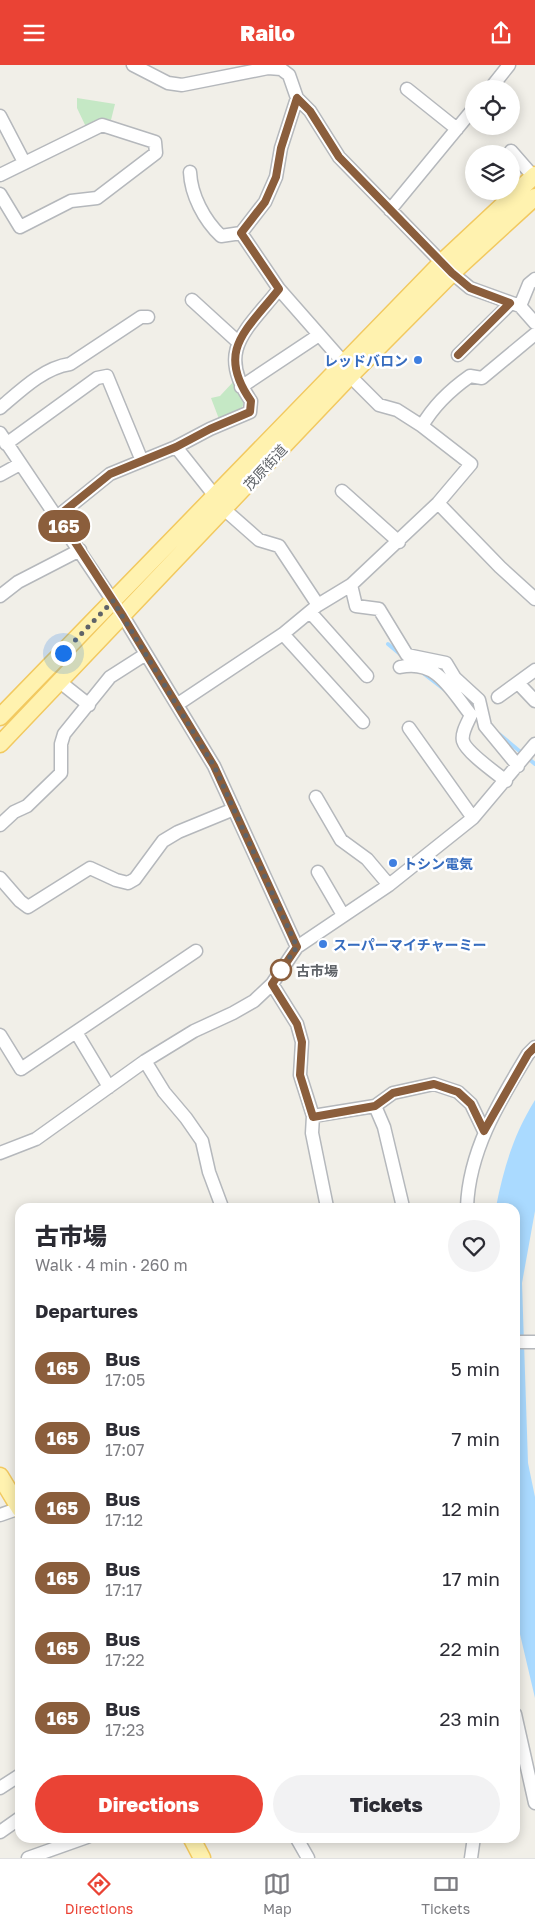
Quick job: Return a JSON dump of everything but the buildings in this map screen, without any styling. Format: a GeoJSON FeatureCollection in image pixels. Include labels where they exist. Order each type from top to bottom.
{"type":"FeatureCollection","features":[{"type":"Feature","properties":{"kind":"main road","name":"茂原街道"},"geometry":{"type":"LineString","coordinates":[[0,717],[215,496],[347,370],[534,176]]}},
{"type":"Feature","properties":{"kind":"main road","name":"茂原街道"},"geometry":{"type":"LineString","coordinates":[[447,268],[535,197]]}},
{"type":"Feature","properties":{"kind":"main road","name":"茂原街道"},"geometry":{"type":"LineString","coordinates":[[0,744],[224,510],[347,370]]}},
{"type":"Feature","properties":{"kind":"main road"},"geometry":{"type":"LineString","coordinates":[[0,1476],[15,1501]]}},
{"type":"Feature","properties":{"kind":"main road"},"geometry":{"type":"LineString","coordinates":[[194,1843],[202,1858]]}},
{"type":"Feature","properties":{"kind":"street"},"geometry":{"type":"LineString","coordinates":[[133,65],[154,78],[182,85],[268,68],[281,69],[289,75],[297,98],[310,111],[339,157],[447,268],[470,288],[515,304],[535,323]]}},
{"type":"Feature","properties":{"kind":"street"},"geometry":{"type":"LineString","coordinates":[[497,80],[509,65]]}},
{"type":"Feature","properties":{"kind":"street"},"geometry":{"type":"LineString","coordinates":[[407,89],[457,129]]}},
{"type":"Feature","properties":{"kind":"street"},"geometry":{"type":"LineString","coordinates":[[190,173],[190,186],[211,227],[221,236],[241,233],[265,202],[276,177],[281,148],[297,98]]}},
{"type":"Feature","properties":{"kind":"street"},"geometry":{"type":"LineString","coordinates":[[0,116],[24,162]]}},
{"type":"Feature","properties":{"kind":"street"},"geometry":{"type":"LineString","coordinates":[[390,210],[465,119]]}},
{"type":"Feature","properties":{"kind":"street"},"geometry":{"type":"LineString","coordinates":[[0,175],[102,125],[155,142],[156,153],[97,198],[71,201],[20,227],[2,201]]}},
{"type":"Feature","properties":{"kind":"street"},"geometry":{"type":"LineString","coordinates":[[520,161],[534,176]]}},
{"type":"Feature","properties":{"kind":"street"},"geometry":{"type":"LineString","coordinates":[[178,704],[283,634],[314,608],[352,585],[438,503],[470,464],[422,426],[397,411],[379,405],[279,289],[241,233]]}},
{"type":"Feature","properties":{"kind":"street"},"geometry":{"type":"LineString","coordinates":[[458,355],[515,304],[528,285],[535,279]]}},
{"type":"Feature","properties":{"kind":"street"},"geometry":{"type":"LineString","coordinates":[[58,516],[110,474],[176,447],[210,429],[250,412],[251,401],[241,387],[233,360],[238,342],[279,289]]}},
{"type":"Feature","properties":{"kind":"street"},"geometry":{"type":"LineString","coordinates":[[192,301],[238,342]]}},
{"type":"Feature","properties":{"kind":"street"},"geometry":{"type":"LineString","coordinates":[[0,408],[32,382],[61,365],[70,364],[141,317],[148,317]]}},
{"type":"Feature","properties":{"kind":"street"},"geometry":{"type":"LineString","coordinates":[[422,426],[448,392],[470,376],[482,378],[535,334]]}},
{"type":"Feature","properties":{"kind":"street"},"geometry":{"type":"LineString","coordinates":[[241,387],[319,335]]}},
{"type":"Feature","properties":{"kind":"street"},"geometry":{"type":"LineString","coordinates":[[142,461],[107,375],[97,378],[3,438],[58,516],[123,616],[214,766],[297,947]]}},
{"type":"Feature","properties":{"kind":"street"},"geometry":{"type":"LineString","coordinates":[[176,447],[215,496]]}},
{"type":"Feature","properties":{"kind":"street"},"geometry":{"type":"LineString","coordinates":[[0,475],[20,464]]}},
{"type":"Feature","properties":{"kind":"street"},"geometry":{"type":"LineString","coordinates":[[342,491],[399,542]]}},
{"type":"Feature","properties":{"kind":"street"},"geometry":{"type":"LineString","coordinates":[[438,503],[500,567],[535,599]]}},
{"type":"Feature","properties":{"kind":"street"},"geometry":{"type":"LineString","coordinates":[[224,510],[259,540],[279,546],[314,608],[367,676]]}},
{"type":"Feature","properties":{"kind":"street"},"geometry":{"type":"LineString","coordinates":[[0,596],[18,581],[80,550]]}},
{"type":"Feature","properties":{"kind":"street"},"geometry":{"type":"LineString","coordinates":[[352,585],[356,606],[379,609],[407,655],[446,663],[455,678],[478,700],[485,726],[518,766]]}},
{"type":"Feature","properties":{"kind":"street"},"geometry":{"type":"LineString","coordinates":[[283,634],[363,722]]}},
{"type":"Feature","properties":{"kind":"street"},"geometry":{"type":"LineString","coordinates":[[0,825],[14,812],[27,806],[61,773],[61,744],[64,734],[110,677],[146,654]]}},
{"type":"Feature","properties":{"kind":"street"},"geometry":{"type":"LineString","coordinates":[[400,667],[413,665],[437,672],[471,715],[464,731],[463,741],[467,749],[506,781]]}},
{"type":"Feature","properties":{"kind":"street"},"geometry":{"type":"LineString","coordinates":[[498,697],[535,670]]}},
{"type":"Feature","properties":{"kind":"street"},"geometry":{"type":"LineString","coordinates":[[60,682],[89,705]]}},
{"type":"Feature","properties":{"kind":"street"},"geometry":{"type":"LineString","coordinates":[[518,683],[535,701]]}},
{"type":"Feature","properties":{"kind":"street"},"geometry":{"type":"LineString","coordinates":[[409,728],[473,818]]}},
{"type":"Feature","properties":{"kind":"street"},"geometry":{"type":"LineString","coordinates":[[0,1152],[36,1139],[145,1061],[194,1031],[254,1001],[272,984],[297,947],[389,885],[473,818],[506,781],[535,744]]}},
{"type":"Feature","properties":{"kind":"street"},"geometry":{"type":"LineString","coordinates":[[316,797],[341,840],[367,859],[389,885]]}},
{"type":"Feature","properties":{"kind":"street"},"geometry":{"type":"LineString","coordinates":[[0,878],[20,901],[28,907],[90,868],[116,880],[128,883],[134,879],[163,841],[178,832],[234,809]]}},
{"type":"Feature","properties":{"kind":"street"},"geometry":{"type":"LineString","coordinates":[[318,873],[343,915]]}},
{"type":"Feature","properties":{"kind":"street"},"geometry":{"type":"LineString","coordinates":[[0,1035],[21,1069],[196,951]]}},
{"type":"Feature","properties":{"kind":"street"},"geometry":{"type":"LineString","coordinates":[[272,984],[297,1024],[302,1042],[300,1075],[313,1117],[312,1133],[326,1203]]}},
{"type":"Feature","properties":{"kind":"street"},"geometry":{"type":"LineString","coordinates":[[76,1032],[108,1087]]}},
{"type":"Feature","properties":{"kind":"street"},"geometry":{"type":"LineString","coordinates":[[467,1203],[468,1190],[484,1131],[528,1054],[535,1047]]}},
{"type":"Feature","properties":{"kind":"street"},"geometry":{"type":"LineString","coordinates":[[145,1061],[164,1092],[202,1141],[209,1172],[221,1203]]}},
{"type":"Feature","properties":{"kind":"street"},"geometry":{"type":"LineString","coordinates":[[313,1117],[375,1106],[393,1093],[434,1084],[458,1092],[471,1104],[484,1131]]}},
{"type":"Feature","properties":{"kind":"street"},"geometry":{"type":"LineString","coordinates":[[375,1106],[384,1127],[402,1203]]}},
{"type":"Feature","properties":{"kind":"street"},"geometry":{"type":"LineString","coordinates":[[520,1342],[535,1342]]}},
{"type":"Feature","properties":{"kind":"street"},"geometry":{"type":"LineString","coordinates":[[0,1515],[15,1510]]}},
{"type":"Feature","properties":{"kind":"street"},"geometry":{"type":"LineString","coordinates":[[520,1739],[535,1803]]}},
{"type":"Feature","properties":{"kind":"street"},"geometry":{"type":"LineString","coordinates":[[0,1788],[15,1778]]}},
{"type":"Feature","properties":{"kind":"street"},"geometry":{"type":"LineString","coordinates":[[0,1832],[15,1822]]}},
{"type":"Feature","properties":{"kind":"street"},"geometry":{"type":"LineString","coordinates":[[28,1858],[70,1843]]}},
{"type":"Feature","properties":{"kind":"street"},"geometry":{"type":"LineString","coordinates":[[299,1843],[308,1858]]}},
{"type":"Feature","properties":{"kind":"street"},"geometry":{"type":"LineString","coordinates":[[471,1858],[473,1843]]}},
{"type":"Feature","properties":{"kind":"green space"},"geometry":{"type":"Polygon","coordinates":[[[77,98],[115,104],[111,120],[102,118],[86,127],[77,108],[77,98]]]}},
{"type":"Feature","properties":{"kind":"green space"},"geometry":{"type":"Polygon","coordinates":[[[234,381],[244,402],[242,408],[219,419],[211,398],[220,396],[234,381]]]}},
{"type":"Feature","properties":{"kind":"water"},"geometry":{"type":"Polygon","coordinates":[[[535,1100],[535,1211],[522,1283],[528,1463],[535,1497],[535,1698],[520,1634],[520,1203],[497,1203],[510,1152],[527,1113],[535,1100]]]}},
{"type":"Feature","properties":{"kind":"waterway"},"geometry":{"type":"LineString","coordinates":[[388,644],[400,654]]}},
{"type":"Feature","properties":{"kind":"waterway"},"geometry":{"type":"LineString","coordinates":[[423,673],[445,690]]}},
{"type":"Feature","properties":{"kind":"waterway"},"geometry":{"type":"LineString","coordinates":[[499,734],[535,764]]}},
{"type":"Feature","properties":{"kind":"bus line","name":"165"},"geometry":{"type":"LineString","coordinates":[[458,355],[510,303],[470,288],[452,273],[339,157],[310,111],[297,98],[281,148],[276,177],[265,202],[241,233],[249,249],[279,289],[238,342],[233,360],[241,387],[251,401],[250,412],[210,429],[176,447],[110,474],[58,516],[178,704],[214,766],[297,947],[272,984],[297,1024],[302,1042],[300,1075],[313,1117],[375,1106],[393,1093],[434,1084],[458,1092],[471,1104],[484,1131],[528,1054],[535,1047]]}},
{"type":"Feature","properties":{"kind":"place","name":"レッドバロン"},"geometry":{"type":"Point","coordinates":[418,360]}},
{"type":"Feature","properties":{"kind":"place","name":"トシン電気"},"geometry":{"type":"Point","coordinates":[393,863]}},
{"type":"Feature","properties":{"kind":"place","name":"スーパーマイチャーミー"},"geometry":{"type":"Point","coordinates":[323,944]}},
{"type":"Feature","properties":{"kind":"place","name":"古市場"},"geometry":{"type":"Point","coordinates":[281,970]}},
{"type":"Feature","properties":{"kind":"route"},"geometry":{"type":"LineString","coordinates":[[63,653],[113,601],[178,704],[214,766],[250,843],[297,947],[278,973],[281,970]]}}]}
